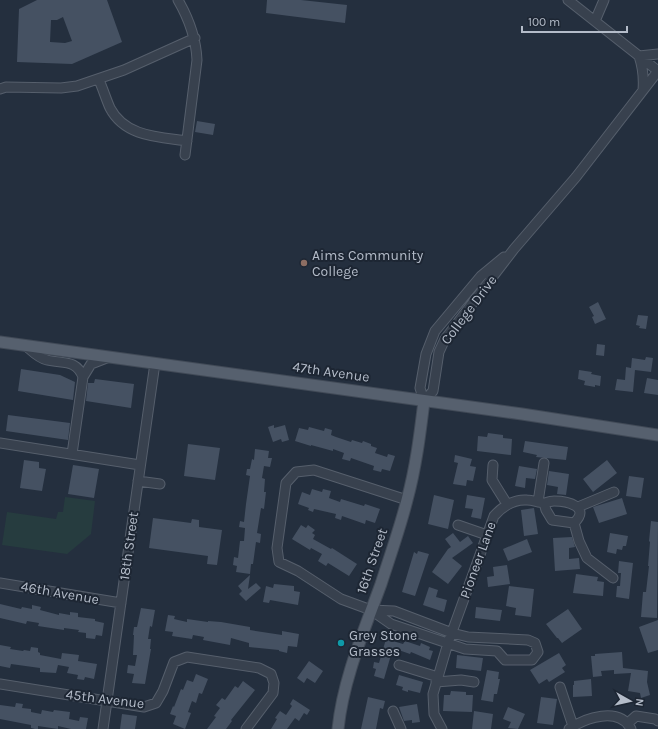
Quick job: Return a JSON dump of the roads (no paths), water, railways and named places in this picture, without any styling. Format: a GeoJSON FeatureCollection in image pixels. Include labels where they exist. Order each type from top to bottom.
{"type":"FeatureCollection","features":[{"type":"Feature","properties":{"kind":"main road","name":"47th Avenue"},"geometry":{"type":"LineString","coordinates":[[0,342],[658,435]]}},
{"type":"Feature","properties":{"kind":"main road","name":"16th Street"},"geometry":{"type":"LineString","coordinates":[[338,729],[343,696],[407,500],[413,474],[424,401]]}},
{"type":"Feature","properties":{"kind":"street"},"geometry":{"type":"LineString","coordinates":[[178,0],[190,23],[195,38],[198,60],[185,155]]}},
{"type":"Feature","properties":{"kind":"street"},"geometry":{"type":"LineString","coordinates":[[568,0],[658,71]]}},
{"type":"Feature","properties":{"kind":"street"},"geometry":{"type":"LineString","coordinates":[[594,21],[604,0]]}},
{"type":"Feature","properties":{"kind":"street"},"geometry":{"type":"LineString","coordinates":[[0,89],[6,87],[61,88],[77,86],[99,80],[124,70],[195,38]]}},
{"type":"Feature","properties":{"kind":"street"},"geometry":{"type":"LineString","coordinates":[[639,56],[658,54]]}},
{"type":"Feature","properties":{"kind":"street"},"geometry":{"type":"LineString","coordinates":[[639,56],[644,74],[643,90]]}},
{"type":"Feature","properties":{"kind":"street","name":"College Drive"},"geometry":{"type":"LineString","coordinates":[[424,401],[433,391],[439,352],[445,339],[514,249],[576,177],[658,71]]}},
{"type":"Feature","properties":{"kind":"street"},"geometry":{"type":"LineString","coordinates":[[99,80],[111,109],[116,118],[124,125],[143,135],[187,141]]}},
{"type":"Feature","properties":{"kind":"street","name":"College Drive"},"geometry":{"type":"LineString","coordinates":[[424,401],[420,388],[426,354],[435,330],[481,276],[514,249]]}},
{"type":"Feature","properties":{"kind":"street"},"geometry":{"type":"LineString","coordinates":[[26,346],[36,355],[44,359],[76,366],[80,370],[83,377]]}},
{"type":"Feature","properties":{"kind":"street"},"geometry":{"type":"LineString","coordinates":[[72,454],[83,377],[91,364],[110,357]]}},
{"type":"Feature","properties":{"kind":"street","name":"18th Street"},"geometry":{"type":"LineString","coordinates":[[103,729],[154,363]]}},
{"type":"Feature","properties":{"kind":"street"},"geometry":{"type":"LineString","coordinates":[[0,443],[140,465]]}},
{"type":"Feature","properties":{"kind":"street"},"geometry":{"type":"LineString","coordinates":[[544,463],[541,502],[552,520],[574,523]]}},
{"type":"Feature","properties":{"kind":"street"},"geometry":{"type":"LineString","coordinates":[[493,465],[492,480],[507,504],[527,500],[541,502],[553,501],[573,504],[580,512],[579,518],[574,523]]}},
{"type":"Feature","properties":{"kind":"street"},"geometry":{"type":"LineString","coordinates":[[371,610],[394,611],[452,633],[468,637],[528,640],[535,643],[538,652],[532,660],[506,660],[497,651],[465,649],[390,624],[371,610],[341,599],[298,571],[279,562],[276,548],[286,484],[296,472],[314,470],[407,500]]}},
{"type":"Feature","properties":{"kind":"street"},"geometry":{"type":"LineString","coordinates":[[138,481],[160,484]]}},
{"type":"Feature","properties":{"kind":"street"},"geometry":{"type":"LineString","coordinates":[[578,508],[614,492]]}},
{"type":"Feature","properties":{"kind":"street","name":"Pioneer Lane"},"geometry":{"type":"LineString","coordinates":[[437,728],[434,714],[433,694],[448,643],[494,516],[507,504]]}},
{"type":"Feature","properties":{"kind":"street"},"geometry":{"type":"LineString","coordinates":[[574,523],[579,541],[587,558],[613,578]]}},
{"type":"Feature","properties":{"kind":"street"},"geometry":{"type":"LineString","coordinates":[[458,525],[487,535]]}},
{"type":"Feature","properties":{"kind":"street","name":"46th Avenue"},"geometry":{"type":"LineString","coordinates":[[0,583],[120,603]]}},
{"type":"Feature","properties":{"kind":"street"},"geometry":{"type":"LineString","coordinates":[[497,651],[498,639]]}},
{"type":"Feature","properties":{"kind":"street","name":"45th Avenue"},"geometry":{"type":"LineString","coordinates":[[0,684],[144,707],[156,704],[164,691],[174,662],[187,657],[259,668],[271,674],[274,683],[273,693],[246,729]]}},
{"type":"Feature","properties":{"kind":"street"},"geometry":{"type":"LineString","coordinates":[[399,665],[437,679],[474,682]]}},
{"type":"Feature","properties":{"kind":"street"},"geometry":{"type":"LineString","coordinates":[[560,687],[571,728],[588,719],[606,716],[616,717],[629,726],[636,716],[655,719],[658,721]]}},
{"type":"Feature","properties":{"kind":"street"},"geometry":{"type":"LineString","coordinates":[[393,711],[401,729]]}},
{"type":"Feature","properties":{"kind":"place","name":"Aims Community College"},"geometry":{"type":"Point","coordinates":[304,263]}},
{"type":"Feature","properties":{"kind":"place","name":"Grey Stone Grasses"},"geometry":{"type":"Point","coordinates":[341,643]}}]}
